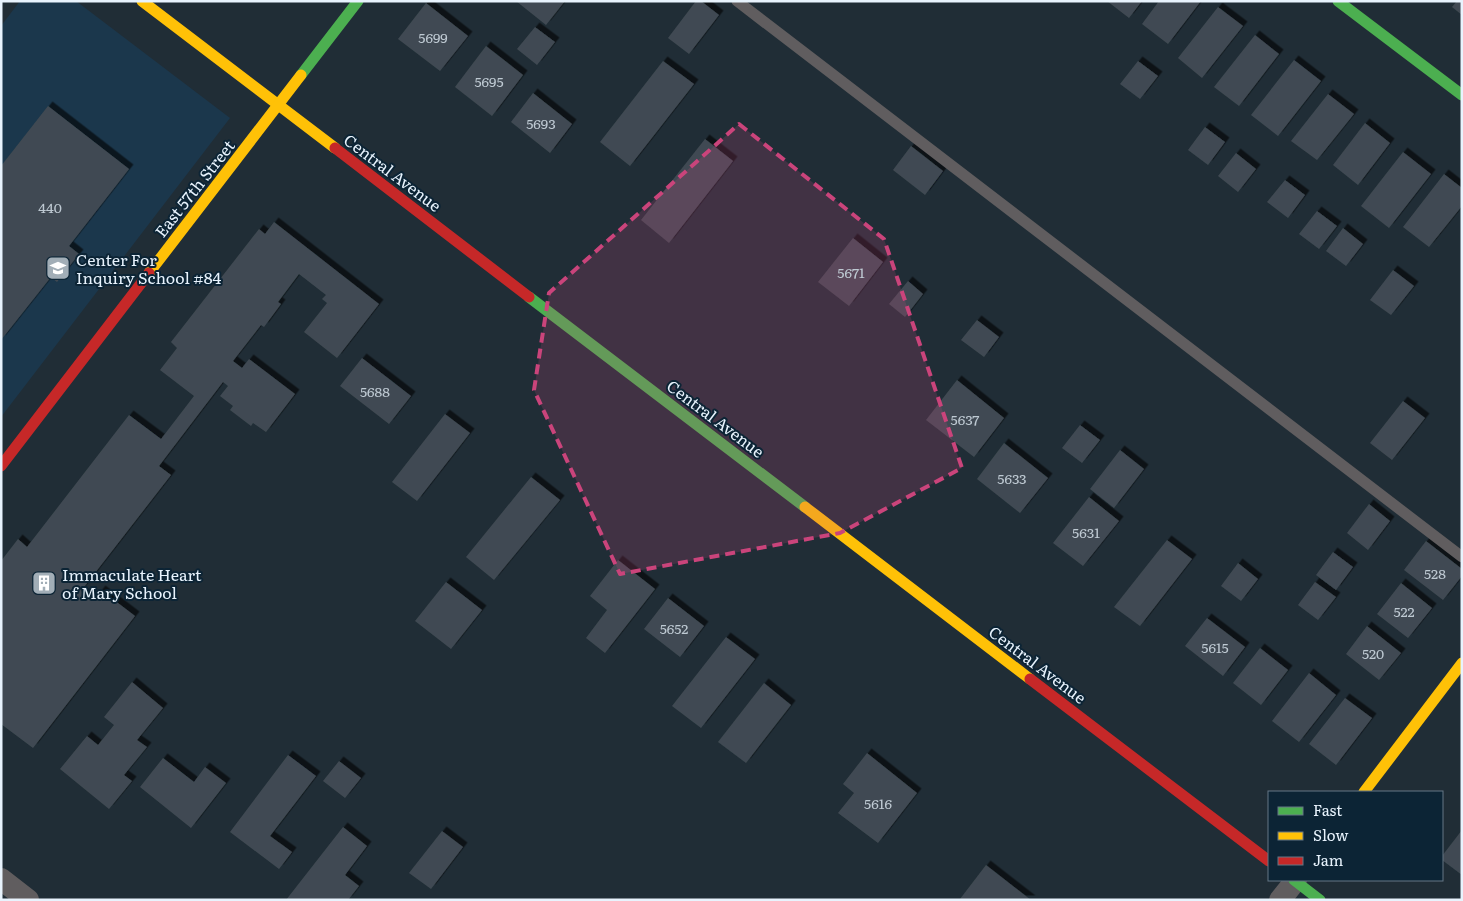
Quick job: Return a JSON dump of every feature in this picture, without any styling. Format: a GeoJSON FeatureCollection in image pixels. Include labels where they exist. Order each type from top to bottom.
{"type":"FeatureCollection","features":[{"type":"Feature","properties":{"kind":"main road","name":"Central Avenue"},"geometry":{"type":"LineString","coordinates":[[142,1],[1268,860]]}},
{"type":"Feature","properties":{"kind":"main road","name":"East 57th Street"},"geometry":{"type":"LineString","coordinates":[[1,466],[358,1]]}},
{"type":"Feature","properties":{"kind":"main road"},"geometry":{"type":"LineString","coordinates":[[1338,1],[1462,95]]}},
{"type":"Feature","properties":{"kind":"main road"},"geometry":{"type":"LineString","coordinates":[[1365,791],[1462,663]]}},
{"type":"Feature","properties":{"kind":"main road"},"geometry":{"type":"LineString","coordinates":[[1296,881],[1320,900]]}},
{"type":"Feature","properties":{"kind":"street"},"geometry":{"type":"LineString","coordinates":[[1,879],[28,900]]}},
{"type":"Feature","properties":{"kind":"street"},"geometry":{"type":"LineString","coordinates":[[1280,900],[1294,881]]}},
{"type":"Feature","properties":{"kind":"lane"},"geometry":{"type":"LineString","coordinates":[[737,1],[1462,557]]}},
{"type":"Feature","properties":{"kind":"highlighted area"},"geometry":{"type":"Polygon","coordinates":[[[739,124],[884,239],[962,468],[840,533],[620,574],[534,390],[549,293],[739,124]]]}},
{"type":"Feature","properties":{"kind":"shaded area","name":"Center For Inquiry School #84"},"geometry":{"type":"Polygon","coordinates":[[[20,1],[76,1],[230,118],[1,417],[1,26],[20,1]]]}},
{"type":"Feature","properties":{"kind":"building"},"geometry":{"type":"Polygon","coordinates":[[[516,1],[565,1],[546,25],[516,1]]]}},
{"type":"Feature","properties":{"kind":"building"},"geometry":{"type":"Polygon","coordinates":[[[696,1],[701,1],[719,15],[689,54],[668,38],[696,1]]]}},
{"type":"Feature","properties":{"kind":"building"},"geometry":{"type":"Polygon","coordinates":[[[1107,1],[1142,1],[1129,18],[1107,1]]]}},
{"type":"Feature","properties":{"kind":"building"},"geometry":{"type":"Polygon","coordinates":[[[1159,1],[1201,1],[1168,44],[1142,24],[1159,1]]]}},
{"type":"Feature","properties":{"kind":"building"},"geometry":{"type":"Polygon","coordinates":[[[1457,1],[1462,1],[1462,15],[1452,7],[1457,1]]]}},
{"type":"Feature","properties":{"kind":"building"},"geometry":{"type":"Polygon","coordinates":[[[426,3],[468,36],[440,71],[398,39],[426,3]]]}},
{"type":"Feature","properties":{"kind":"building"},"geometry":{"type":"Polygon","coordinates":[[[1218,7],[1243,26],[1202,78],[1178,58],[1218,7]]]}},
{"type":"Feature","properties":{"kind":"building"},"geometry":{"type":"Polygon","coordinates":[[[535,27],[555,42],[537,65],[517,49],[535,27]]]}},
{"type":"Feature","properties":{"kind":"building"},"geometry":{"type":"Polygon","coordinates":[[[1255,35],[1279,54],[1239,106],[1214,87],[1255,35]]]}},
{"type":"Feature","properties":{"kind":"building"},"geometry":{"type":"Polygon","coordinates":[[[486,46],[523,75],[492,116],[455,87],[486,46]]]}},
{"type":"Feature","properties":{"kind":"building"},"geometry":{"type":"Polygon","coordinates":[[[1294,60],[1321,81],[1278,136],[1251,115],[1294,60]]]}},
{"type":"Feature","properties":{"kind":"building"},"geometry":{"type":"Polygon","coordinates":[[[663,61],[694,84],[630,166],[600,142],[663,61]]]}},
{"type":"Feature","properties":{"kind":"building"},"geometry":{"type":"Polygon","coordinates":[[[1138,61],[1158,76],[1140,99],[1120,84],[1138,61]]]}},
{"type":"Feature","properties":{"kind":"building"},"geometry":{"type":"Polygon","coordinates":[[[533,93],[572,124],[550,153],[511,122],[533,93]]]}},
{"type":"Feature","properties":{"kind":"building"},"geometry":{"type":"Polygon","coordinates":[[[1328,94],[1354,114],[1317,160],[1291,141],[1328,94]]]}},
{"type":"Feature","properties":{"kind":"building"},"geometry":{"type":"Polygon","coordinates":[[[48,106],[129,169],[69,246],[79,254],[57,282],[51,277],[1,340],[1,166],[48,106]]]}},
{"type":"Feature","properties":{"kind":"building"},"geometry":{"type":"Polygon","coordinates":[[[1365,123],[1390,143],[1358,185],[1333,165],[1365,123]]]}},
{"type":"Feature","properties":{"kind":"building"},"geometry":{"type":"Polygon","coordinates":[[[1205,127],[1225,142],[1208,165],[1188,150],[1205,127]]]}},
{"type":"Feature","properties":{"kind":"building"},"geometry":{"type":"Polygon","coordinates":[[[705,139],[733,161],[669,243],[641,220],[705,139]]]}},
{"type":"Feature","properties":{"kind":"building"},"geometry":{"type":"Polygon","coordinates":[[[911,146],[943,171],[925,195],[893,170],[911,146]]]}},
{"type":"Feature","properties":{"kind":"building"},"geometry":{"type":"Polygon","coordinates":[[[1403,152],[1431,174],[1389,228],[1361,206],[1403,152]]]}},
{"type":"Feature","properties":{"kind":"building"},"geometry":{"type":"Polygon","coordinates":[[[1236,153],[1256,169],[1238,192],[1218,176],[1236,153]]]}},
{"type":"Feature","properties":{"kind":"building"},"geometry":{"type":"Polygon","coordinates":[[[1444,174],[1462,188],[1462,206],[1429,247],[1403,227],[1444,174]]]}},
{"type":"Feature","properties":{"kind":"building"},"geometry":{"type":"Polygon","coordinates":[[[1285,180],[1305,195],[1288,218],[1267,202],[1285,180]]]}},
{"type":"Feature","properties":{"kind":"building"},"geometry":{"type":"Polygon","coordinates":[[[1317,211],[1337,226],[1319,249],[1299,234],[1317,211]]]}},
{"type":"Feature","properties":{"kind":"building"},"geometry":{"type":"Polygon","coordinates":[[[274,222],[379,304],[337,358],[304,332],[327,303],[322,299],[326,295],[299,274],[278,302],[281,304],[264,327],[261,325],[233,361],[242,368],[249,359],[295,394],[266,432],[253,423],[251,426],[230,410],[233,406],[220,396],[228,386],[223,382],[159,466],[171,475],[81,591],[93,600],[101,590],[135,616],[33,748],[1,724],[1,561],[18,539],[27,547],[129,415],[161,439],[194,396],[160,370],[177,348],[171,342],[259,229],[265,234],[274,222]]]}},
{"type":"Feature","properties":{"kind":"building"},"geometry":{"type":"Polygon","coordinates":[[[1343,228],[1363,244],[1346,266],[1326,251],[1343,228]]]}},
{"type":"Feature","properties":{"kind":"building"},"geometry":{"type":"Polygon","coordinates":[[[853,238],[883,262],[849,306],[818,282],[853,238]]]}},
{"type":"Feature","properties":{"kind":"building"},"geometry":{"type":"Polygon","coordinates":[[[1393,270],[1414,286],[1391,315],[1370,300],[1393,270]]]}},
{"type":"Feature","properties":{"kind":"building"},"geometry":{"type":"Polygon","coordinates":[[[908,281],[923,294],[905,317],[889,304],[908,281]]]}},
{"type":"Feature","properties":{"kind":"building"},"geometry":{"type":"Polygon","coordinates":[[[977,320],[999,337],[984,357],[961,340],[977,320]]]}},
{"type":"Feature","properties":{"kind":"building"},"geometry":{"type":"Polygon","coordinates":[[[362,358],[411,396],[389,424],[340,386],[362,358]]]}},
{"type":"Feature","properties":{"kind":"building"},"geometry":{"type":"Polygon","coordinates":[[[957,380],[1004,418],[974,457],[926,420],[957,380]]]}},
{"type":"Feature","properties":{"kind":"building"},"geometry":{"type":"Polygon","coordinates":[[[1403,401],[1425,418],[1392,460],[1370,443],[1403,401]]]}},
{"type":"Feature","properties":{"kind":"building"},"geometry":{"type":"Polygon","coordinates":[[[445,414],[470,433],[417,501],[392,482],[445,414]]]}},
{"type":"Feature","properties":{"kind":"building"},"geometry":{"type":"Polygon","coordinates":[[[1080,425],[1100,440],[1082,463],[1062,448],[1080,425]]]}},
{"type":"Feature","properties":{"kind":"building"},"geometry":{"type":"Polygon","coordinates":[[[1004,443],[1048,478],[1020,513],[977,479],[1004,443]]]}},
{"type":"Feature","properties":{"kind":"building"},"geometry":{"type":"Polygon","coordinates":[[[1120,450],[1144,469],[1114,508],[1090,489],[1120,450]]]}},
{"type":"Feature","properties":{"kind":"building"},"geometry":{"type":"Polygon","coordinates":[[[531,477],[560,500],[494,580],[466,557],[531,477]]]}},
{"type":"Feature","properties":{"kind":"building"},"geometry":{"type":"Polygon","coordinates":[[[1089,497],[1119,521],[1083,566],[1053,543],[1089,497]]]}},
{"type":"Feature","properties":{"kind":"building"},"geometry":{"type":"Polygon","coordinates":[[[1369,504],[1390,521],[1368,550],[1347,533],[1369,504]]]}},
{"type":"Feature","properties":{"kind":"building"},"geometry":{"type":"Polygon","coordinates":[[[1167,540],[1192,559],[1140,626],[1114,607],[1167,540]]]}},
{"type":"Feature","properties":{"kind":"building"},"geometry":{"type":"Polygon","coordinates":[[[1426,541],[1462,569],[1462,576],[1443,600],[1404,570],[1426,541]]]}},
{"type":"Feature","properties":{"kind":"building"},"geometry":{"type":"Polygon","coordinates":[[[1333,552],[1353,567],[1336,590],[1316,575],[1333,552]]]}},
{"type":"Feature","properties":{"kind":"building"},"geometry":{"type":"Polygon","coordinates":[[[618,560],[655,589],[605,653],[586,638],[607,610],[590,596],[618,560]]]}},
{"type":"Feature","properties":{"kind":"building"},"geometry":{"type":"Polygon","coordinates":[[[1238,563],[1258,579],[1241,601],[1221,586],[1238,563]]]}},
{"type":"Feature","properties":{"kind":"building"},"geometry":{"type":"Polygon","coordinates":[[[446,582],[482,610],[451,649],[415,621],[446,582]]]}},
{"type":"Feature","properties":{"kind":"building"},"geometry":{"type":"Polygon","coordinates":[[[1315,582],[1336,597],[1318,620],[1298,605],[1315,582]]]}},
{"type":"Feature","properties":{"kind":"building"},"geometry":{"type":"Polygon","coordinates":[[[1401,583],[1432,608],[1408,638],[1377,614],[1401,583]]]}},
{"type":"Feature","properties":{"kind":"building"},"geometry":{"type":"Polygon","coordinates":[[[668,598],[704,626],[680,657],[644,629],[668,598]]]}},
{"type":"Feature","properties":{"kind":"building"},"geometry":{"type":"Polygon","coordinates":[[[1207,618],[1245,647],[1223,676],[1185,646],[1207,618]]]}},
{"type":"Feature","properties":{"kind":"building"},"geometry":{"type":"Polygon","coordinates":[[[1367,626],[1401,653],[1379,680],[1346,654],[1367,626]]]}},
{"type":"Feature","properties":{"kind":"building"},"geometry":{"type":"Polygon","coordinates":[[[726,637],[755,659],[701,728],[672,706],[726,637]]]}},
{"type":"Feature","properties":{"kind":"building"},"geometry":{"type":"Polygon","coordinates":[[[1260,648],[1288,670],[1261,705],[1233,683],[1260,648]]]}},
{"type":"Feature","properties":{"kind":"building"},"geometry":{"type":"Polygon","coordinates":[[[1309,673],[1336,695],[1299,742],[1272,721],[1309,673]]]}},
{"type":"Feature","properties":{"kind":"building"},"geometry":{"type":"Polygon","coordinates":[[[132,682],[163,708],[137,740],[147,747],[124,775],[132,781],[109,809],[60,769],[87,736],[98,745],[114,725],[104,717],[132,682]]]}},
{"type":"Feature","properties":{"kind":"building"},"geometry":{"type":"Polygon","coordinates":[[[764,683],[791,705],[746,763],[718,742],[764,683]]]}},
{"type":"Feature","properties":{"kind":"building"},"geometry":{"type":"Polygon","coordinates":[[[1345,698],[1372,718],[1336,765],[1309,744],[1345,698]]]}},
{"type":"Feature","properties":{"kind":"building"},"geometry":{"type":"Polygon","coordinates":[[[867,753],[917,793],[878,843],[838,813],[854,793],[843,784],[867,753]]]}},
{"type":"Feature","properties":{"kind":"building"},"geometry":{"type":"Polygon","coordinates":[[[288,755],[316,776],[270,836],[292,852],[279,869],[230,832],[288,755]]]}},
{"type":"Feature","properties":{"kind":"building"},"geometry":{"type":"Polygon","coordinates":[[[163,758],[194,782],[205,767],[226,783],[191,828],[140,787],[163,758]]]}},
{"type":"Feature","properties":{"kind":"building"},"geometry":{"type":"Polygon","coordinates":[[[339,761],[361,778],[345,798],[323,781],[339,761]]]}},
{"type":"Feature","properties":{"kind":"building"},"geometry":{"type":"Polygon","coordinates":[[[343,827],[367,846],[345,875],[359,886],[348,900],[286,900],[343,827]]]}},
{"type":"Feature","properties":{"kind":"building"},"geometry":{"type":"Polygon","coordinates":[[[1462,830],[1462,875],[1443,861],[1443,855],[1462,830]]]}},
{"type":"Feature","properties":{"kind":"building"},"geometry":{"type":"Polygon","coordinates":[[[442,831],[463,847],[431,889],[409,873],[442,831]]]}},
{"type":"Feature","properties":{"kind":"building"},"geometry":{"type":"Polygon","coordinates":[[[986,865],[1031,900],[961,900],[986,865]]]}},
{"type":"Feature","properties":{"kind":"traffic: fast"},"geometry":{"type":"LineString","coordinates":[[301,75],[358,1]]}},
{"type":"Feature","properties":{"kind":"traffic: fast"},"geometry":{"type":"LineString","coordinates":[[1338,1],[1462,95]]}},
{"type":"Feature","properties":{"kind":"traffic: fast"},"geometry":{"type":"LineString","coordinates":[[529,297],[805,507]]}},
{"type":"Feature","properties":{"kind":"traffic: fast"},"geometry":{"type":"LineString","coordinates":[[1295,881],[1320,900]]}},
{"type":"Feature","properties":{"kind":"traffic: slow"},"geometry":{"type":"LineString","coordinates":[[142,1],[335,148]]}},
{"type":"Feature","properties":{"kind":"traffic: slow"},"geometry":{"type":"LineString","coordinates":[[149,273],[301,75]]}},
{"type":"Feature","properties":{"kind":"traffic: slow"},"geometry":{"type":"LineString","coordinates":[[805,507],[1030,679]]}},
{"type":"Feature","properties":{"kind":"traffic: slow"},"geometry":{"type":"LineString","coordinates":[[1365,791],[1462,663]]}},
{"type":"Feature","properties":{"kind":"traffic: jam"},"geometry":{"type":"LineString","coordinates":[[335,148],[529,297]]}},
{"type":"Feature","properties":{"kind":"traffic: jam"},"geometry":{"type":"LineString","coordinates":[[1,466],[149,273]]}},
{"type":"Feature","properties":{"kind":"traffic: jam"},"geometry":{"type":"LineString","coordinates":[[1030,679],[1268,860]]}},
{"type":"Feature","properties":{"kind":"place","name":"Center For Inquiry School #84"},"geometry":{"type":"Point","coordinates":[58,268]}},
{"type":"Feature","properties":{"kind":"place","name":"Immaculate Heart of Mary School"},"geometry":{"type":"Point","coordinates":[44,583]}}]}
